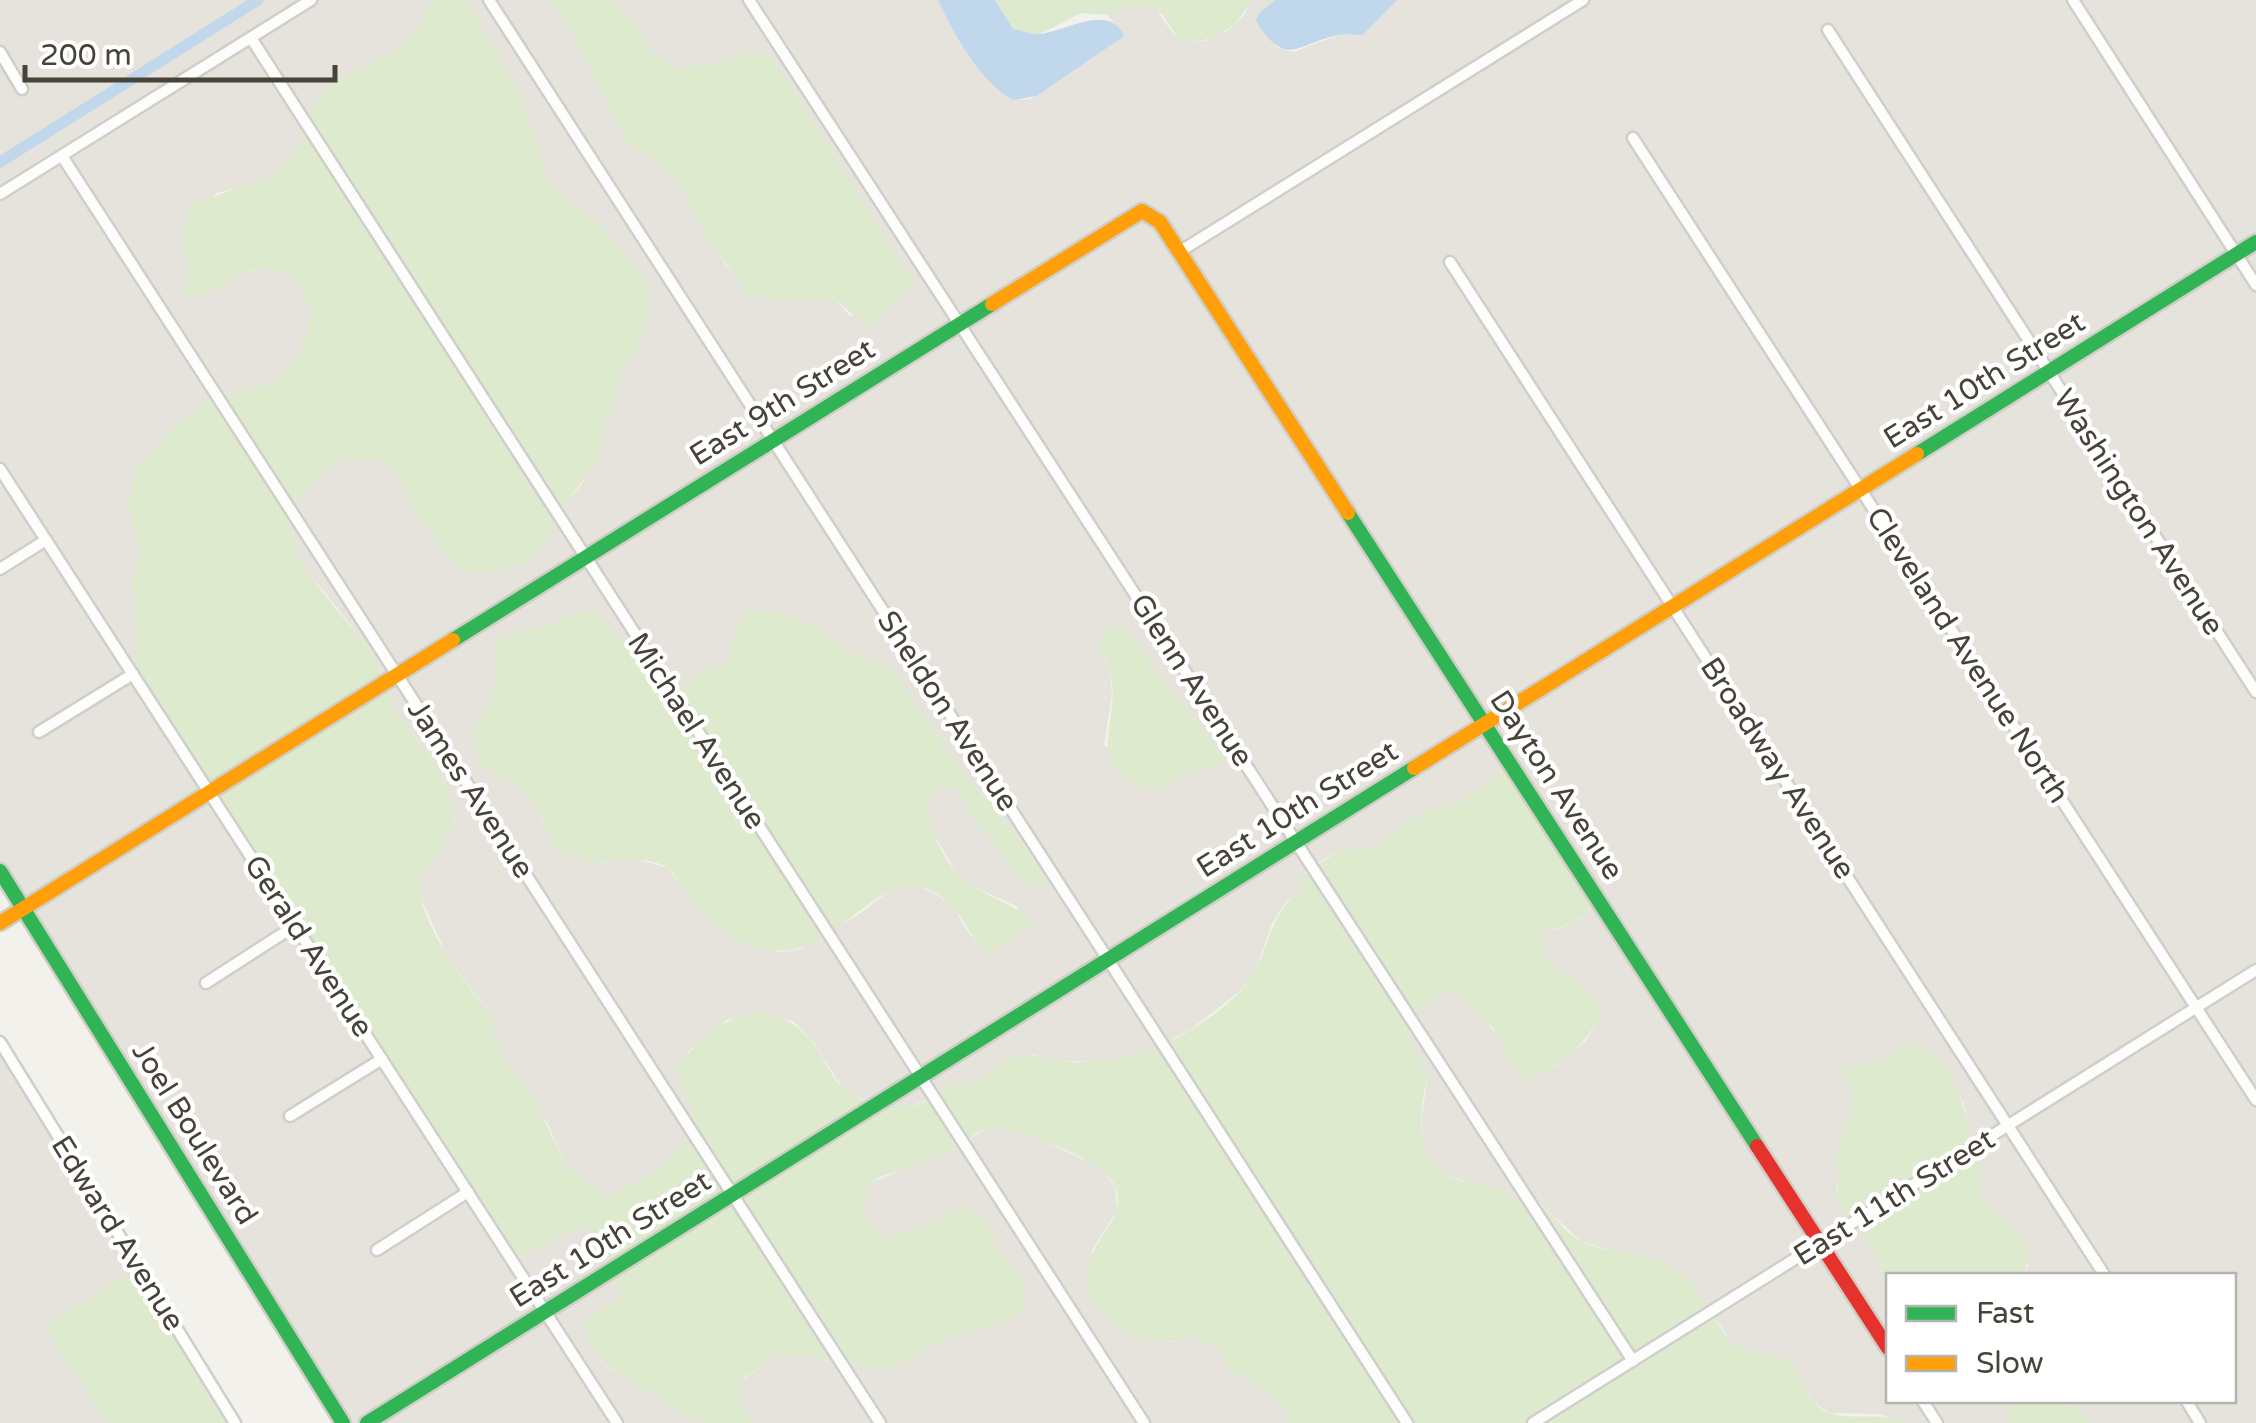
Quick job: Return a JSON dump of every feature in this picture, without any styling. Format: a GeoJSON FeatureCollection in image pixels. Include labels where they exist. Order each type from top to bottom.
{"type":"FeatureCollection","features":[{"type":"Feature","properties":{"kind":"street"},"geometry":{"type":"LineString","coordinates":[[0,194],[312,0]]}},
{"type":"Feature","properties":{"kind":"street","name":"Sheldon Avenue"},"geometry":{"type":"LineString","coordinates":[[489,0],[1406,1423]]}},
{"type":"Feature","properties":{"kind":"street","name":"Glenn Avenue"},"geometry":{"type":"LineString","coordinates":[[749,0],[1632,1361]]}},
{"type":"Feature","properties":{"kind":"street"},"geometry":{"type":"LineString","coordinates":[[1179,252],[1583,0]]}},
{"type":"Feature","properties":{"kind":"street"},"geometry":{"type":"LineString","coordinates":[[2072,0],[2256,285]]}},
{"type":"Feature","properties":{"kind":"street","name":"Washington Avenue"},"geometry":{"type":"LineString","coordinates":[[1828,30],[2256,692]]}},
{"type":"Feature","properties":{"kind":"street","name":"Michael Avenue"},"geometry":{"type":"LineString","coordinates":[[250,38],[1144,1423]]}},
{"type":"Feature","properties":{"kind":"street"},"geometry":{"type":"LineString","coordinates":[[0,52],[22,89]]}},
{"type":"Feature","properties":{"kind":"street","name":"Cleveland Avenue North"},"geometry":{"type":"LineString","coordinates":[[1634,138],[2256,1100]]}},
{"type":"Feature","properties":{"kind":"street","name":"James Avenue"},"geometry":{"type":"LineString","coordinates":[[62,156],[880,1423]]}},
{"type":"Feature","properties":{"kind":"street","name":"East 9th Street"},"geometry":{"type":"LineString","coordinates":[[0,923],[1142,211],[1160,222],[1179,252]]}},
{"type":"Feature","properties":{"kind":"street","name":"East 10th Street"},"geometry":{"type":"LineString","coordinates":[[367,1423],[2256,242]]}},
{"type":"Feature","properties":{"kind":"street","name":"Dayton Avenue"},"geometry":{"type":"LineString","coordinates":[[1179,252],[1886,1345]]}},
{"type":"Feature","properties":{"kind":"street","name":"Broadway Avenue"},"geometry":{"type":"LineString","coordinates":[[1450,262],[2103,1273]]}},
{"type":"Feature","properties":{"kind":"street","name":"Gerald Avenue"},"geometry":{"type":"LineString","coordinates":[[0,469],[617,1423]]}},
{"type":"Feature","properties":{"kind":"street"},"geometry":{"type":"LineString","coordinates":[[0,569],[46,540]]}},
{"type":"Feature","properties":{"kind":"street"},"geometry":{"type":"LineString","coordinates":[[40,732],[132,674]]}},
{"type":"Feature","properties":{"kind":"street","name":"Joel Boulevard"},"geometry":{"type":"LineString","coordinates":[[0,871],[343,1423]]}},
{"type":"Feature","properties":{"kind":"street"},"geometry":{"type":"LineString","coordinates":[[206,983],[296,925]]}},
{"type":"Feature","properties":{"kind":"street","name":"East 11th Street"},"geometry":{"type":"LineString","coordinates":[[1533,1423],[2256,970]]}},
{"type":"Feature","properties":{"kind":"street","name":"Edward Avenue"},"geometry":{"type":"LineString","coordinates":[[0,1042],[236,1423]]}},
{"type":"Feature","properties":{"kind":"street"},"geometry":{"type":"LineString","coordinates":[[290,1116],[382,1059]]}},
{"type":"Feature","properties":{"kind":"street"},"geometry":{"type":"LineString","coordinates":[[377,1250],[468,1192]]}},
{"type":"Feature","properties":{"kind":"shaded area"},"geometry":{"type":"Polygon","coordinates":[[[0,0],[434,0],[412,37],[362,71],[331,86],[311,114],[294,157],[272,176],[216,193],[186,225],[180,242],[207,296],[233,275],[270,267],[298,279],[312,315],[297,359],[273,384],[217,396],[175,425],[128,506],[142,556],[132,582],[139,645],[130,671],[513,1261],[583,1225],[624,1293],[584,1322],[589,1345],[606,1366],[706,1423],[349,1423],[0,861],[0,0]]]}},
{"type":"Feature","properties":{"kind":"shaded area"},"geometry":{"type":"Polygon","coordinates":[[[467,0],[550,0],[566,21],[626,141],[676,177],[705,234],[730,271],[772,299],[835,299],[850,316],[883,311],[914,285],[771,55],[745,52],[726,63],[673,68],[649,51],[636,23],[610,0],[938,0],[977,67],[1013,100],[1030,99],[1051,87],[1123,36],[1108,15],[1132,6],[1156,10],[1176,37],[1189,43],[1227,31],[1245,14],[1251,0],[1275,0],[1259,13],[1276,47],[1293,52],[1339,35],[1363,35],[1397,0],[2256,0],[2256,1423],[2092,1423],[2067,1403],[2236,1403],[2236,1273],[2024,1273],[2028,1266],[2011,1224],[1981,1200],[1982,1169],[1968,1139],[1970,1128],[1964,1104],[1939,1058],[1908,1043],[1885,1058],[1842,1070],[1850,1085],[1852,1109],[1836,1155],[1836,1190],[1863,1230],[1886,1275],[1886,1403],[2006,1403],[2011,1423],[1905,1423],[1880,1414],[1830,1413],[1814,1403],[1788,1361],[1746,1353],[1717,1321],[1612,1251],[1581,1241],[1538,1202],[1513,1200],[1507,1191],[1443,1173],[1431,1161],[1423,1144],[1428,1074],[1409,1043],[1413,1013],[1421,1003],[1454,990],[1496,1030],[1511,1062],[1553,1067],[1586,1041],[1603,1012],[1582,985],[1555,970],[1546,958],[1541,931],[1560,929],[1584,917],[1506,772],[1469,794],[1461,804],[1435,807],[1410,821],[1373,849],[1340,850],[1311,867],[1301,876],[1299,891],[1285,903],[1272,924],[1254,974],[1239,992],[1191,1029],[1152,1050],[1096,1062],[1049,1060],[1034,1055],[998,1066],[970,1084],[908,1107],[854,1096],[843,1089],[814,1043],[793,1021],[750,1014],[727,1020],[690,1050],[676,1068],[697,1126],[661,1169],[607,1197],[585,1184],[567,1168],[548,1124],[501,1053],[491,1023],[495,1020],[447,956],[420,896],[418,877],[441,850],[456,817],[443,775],[395,710],[369,648],[301,563],[292,544],[288,519],[291,504],[324,469],[348,459],[380,459],[394,469],[420,519],[455,565],[474,574],[498,572],[530,561],[545,544],[563,506],[581,485],[603,446],[602,433],[623,369],[640,342],[595,219],[560,195],[545,177],[535,135],[518,92],[467,0]],[[749,610],[730,645],[730,659],[723,666],[702,672],[694,719],[683,735],[638,662],[568,614],[543,629],[524,628],[497,642],[494,693],[472,735],[496,776],[519,786],[536,805],[545,827],[585,860],[604,863],[633,858],[668,868],[680,883],[763,949],[800,949],[861,913],[894,887],[911,884],[953,906],[986,954],[1011,937],[1018,907],[975,887],[957,873],[931,830],[926,806],[937,785],[961,791],[968,814],[1001,850],[1014,873],[1033,888],[1047,882],[1023,843],[962,771],[893,671],[787,615],[749,610]],[[1129,632],[1098,647],[1110,670],[1112,695],[1104,745],[1156,790],[1178,777],[1227,760],[1129,632]]]}},
{"type":"Feature","properties":{"kind":"shaded area"},"geometry":{"type":"Polygon","coordinates":[[[0,1053],[134,1271],[44,1327],[108,1423],[0,1423],[0,1053]]]}},
{"type":"Feature","properties":{"kind":"shaded area"},"geometry":{"type":"Polygon","coordinates":[[[984,1129],[1034,1136],[1101,1168],[1115,1187],[1117,1210],[1091,1252],[1170,1342],[1195,1335],[1215,1347],[1229,1367],[1272,1394],[1289,1412],[1287,1423],[754,1423],[739,1399],[741,1384],[777,1355],[820,1357],[833,1363],[857,1362],[890,1370],[935,1343],[1007,1321],[1024,1282],[995,1243],[985,1220],[964,1207],[889,1239],[870,1225],[860,1202],[872,1182],[957,1149],[984,1129]]]}},
{"type":"Feature","properties":{"kind":"green space"},"geometry":{"type":"Polygon","coordinates":[[[434,0],[467,0],[518,92],[535,135],[545,177],[560,195],[595,219],[626,252],[647,284],[650,318],[623,369],[602,433],[598,461],[563,506],[545,544],[530,561],[498,572],[474,574],[455,565],[420,519],[394,469],[380,459],[348,459],[324,469],[291,503],[288,519],[297,556],[369,648],[395,710],[443,775],[456,816],[441,850],[418,877],[427,916],[446,953],[495,1020],[491,1023],[501,1053],[536,1102],[567,1168],[607,1197],[661,1169],[697,1126],[676,1068],[706,1036],[740,1016],[776,1016],[794,1025],[812,1042],[847,1092],[867,1101],[898,1106],[912,1106],[953,1085],[974,1081],[1014,1058],[1097,1061],[1162,1044],[1202,1023],[1248,982],[1279,915],[1299,891],[1301,876],[1340,850],[1373,849],[1435,807],[1461,804],[1469,794],[1506,771],[1593,908],[1569,924],[1541,931],[1547,956],[1555,967],[1583,986],[1603,1012],[1570,1054],[1525,1081],[1496,1031],[1454,990],[1424,1005],[1410,1022],[1410,1032],[1428,1074],[1422,1129],[1428,1156],[1447,1175],[1507,1191],[1513,1200],[1524,1199],[1542,1206],[1581,1241],[1669,1265],[1691,1283],[1737,1346],[1788,1361],[1821,1409],[1905,1423],[1287,1423],[1289,1411],[1272,1394],[1229,1367],[1215,1347],[1195,1336],[1172,1341],[1146,1339],[1112,1322],[1097,1306],[1086,1275],[1095,1248],[1116,1213],[1115,1186],[1107,1175],[1058,1146],[1018,1133],[987,1129],[956,1149],[876,1179],[861,1202],[870,1225],[890,1239],[964,1207],[985,1220],[995,1243],[1024,1282],[1026,1305],[1007,1321],[935,1343],[890,1370],[865,1368],[857,1362],[833,1363],[820,1357],[777,1355],[741,1384],[739,1399],[754,1423],[706,1423],[606,1365],[589,1345],[584,1322],[624,1293],[583,1226],[512,1261],[130,671],[139,645],[132,582],[142,556],[128,506],[136,468],[175,425],[217,396],[273,384],[297,359],[312,315],[298,279],[272,270],[240,274],[207,296],[182,294],[190,268],[180,242],[192,204],[272,176],[294,156],[311,114],[331,86],[358,69],[362,71],[412,37],[434,0]]]}},
{"type":"Feature","properties":{"kind":"green space"},"geometry":{"type":"Polygon","coordinates":[[[550,0],[610,0],[636,23],[649,51],[673,68],[726,63],[745,52],[771,55],[915,285],[883,311],[871,331],[835,299],[748,295],[705,234],[676,177],[626,141],[566,21],[550,0]]]}},
{"type":"Feature","properties":{"kind":"green space"},"geometry":{"type":"Polygon","coordinates":[[[995,0],[1251,0],[1223,32],[1181,43],[1163,15],[1149,6],[1132,6],[1108,15],[1081,13],[1038,35],[1013,29],[995,0]]]}},
{"type":"Feature","properties":{"kind":"green space"},"geometry":{"type":"Polygon","coordinates":[[[749,609],[787,615],[810,624],[849,651],[893,671],[962,771],[1023,843],[1048,883],[1033,888],[1014,873],[1001,850],[968,814],[961,791],[937,785],[926,806],[942,851],[964,879],[1034,924],[987,954],[951,905],[926,889],[903,887],[882,895],[815,942],[789,950],[760,948],[719,927],[663,865],[640,860],[587,863],[583,856],[577,858],[555,849],[536,805],[519,786],[496,776],[478,759],[472,735],[494,693],[497,641],[524,628],[543,629],[568,614],[592,611],[631,653],[683,735],[693,719],[676,692],[702,672],[723,666],[729,660],[730,645],[749,609]]]}},
{"type":"Feature","properties":{"kind":"green space"},"geometry":{"type":"Polygon","coordinates":[[[1106,624],[1129,631],[1157,673],[1228,760],[1178,777],[1156,790],[1131,781],[1116,770],[1109,757],[1108,742],[1112,689],[1108,666],[1098,647],[1106,624]]]}},
{"type":"Feature","properties":{"kind":"green space"},"geometry":{"type":"Polygon","coordinates":[[[1908,1042],[1939,1058],[1954,1080],[1971,1129],[1968,1139],[1982,1169],[1981,1200],[2024,1241],[2027,1263],[2024,1273],[1886,1275],[1857,1220],[1845,1214],[1835,1199],[1839,1184],[1836,1155],[1852,1109],[1850,1085],[1841,1070],[1885,1058],[1908,1042]]]}},
{"type":"Feature","properties":{"kind":"green space"},"geometry":{"type":"Polygon","coordinates":[[[134,1271],[228,1423],[108,1423],[44,1327],[134,1271]]]}},
{"type":"Feature","properties":{"kind":"green space"},"geometry":{"type":"Polygon","coordinates":[[[2006,1403],[2067,1403],[2092,1423],[2011,1423],[2006,1403]]]}},
{"type":"Feature","properties":{"kind":"water"},"geometry":{"type":"Polygon","coordinates":[[[938,0],[995,0],[1013,29],[1030,33],[1046,33],[1096,20],[1117,26],[1124,36],[1037,96],[1013,100],[979,69],[938,0]]]}},
{"type":"Feature","properties":{"kind":"water"},"geometry":{"type":"Polygon","coordinates":[[[1275,0],[1397,0],[1363,35],[1338,35],[1284,49],[1266,36],[1256,21],[1259,13],[1275,0]]]}},
{"type":"Feature","properties":{"kind":"waterway"},"geometry":{"type":"LineString","coordinates":[[0,162],[258,0]]}},
{"type":"Feature","properties":{"kind":"traffic: fast"},"geometry":{"type":"LineString","coordinates":[[1917,454],[2256,242]]}},
{"type":"Feature","properties":{"kind":"traffic: fast"},"geometry":{"type":"LineString","coordinates":[[453,640],[992,304]]}},
{"type":"Feature","properties":{"kind":"traffic: fast"},"geometry":{"type":"LineString","coordinates":[[1348,513],[1757,1146]]}},
{"type":"Feature","properties":{"kind":"traffic: fast"},"geometry":{"type":"LineString","coordinates":[[367,1423],[1414,768]]}},
{"type":"Feature","properties":{"kind":"traffic: fast"},"geometry":{"type":"LineString","coordinates":[[0,871],[343,1423]]}},
{"type":"Feature","properties":{"kind":"traffic: slow"},"geometry":{"type":"LineString","coordinates":[[992,304],[1142,211],[1160,222],[1348,513]]}},
{"type":"Feature","properties":{"kind":"traffic: slow"},"geometry":{"type":"LineString","coordinates":[[1414,768],[1917,454]]}},
{"type":"Feature","properties":{"kind":"traffic: slow"},"geometry":{"type":"LineString","coordinates":[[0,923],[453,640]]}},
{"type":"Feature","properties":{"kind":"traffic: jam"},"geometry":{"type":"LineString","coordinates":[[1757,1146],[1886,1345]]}}]}
